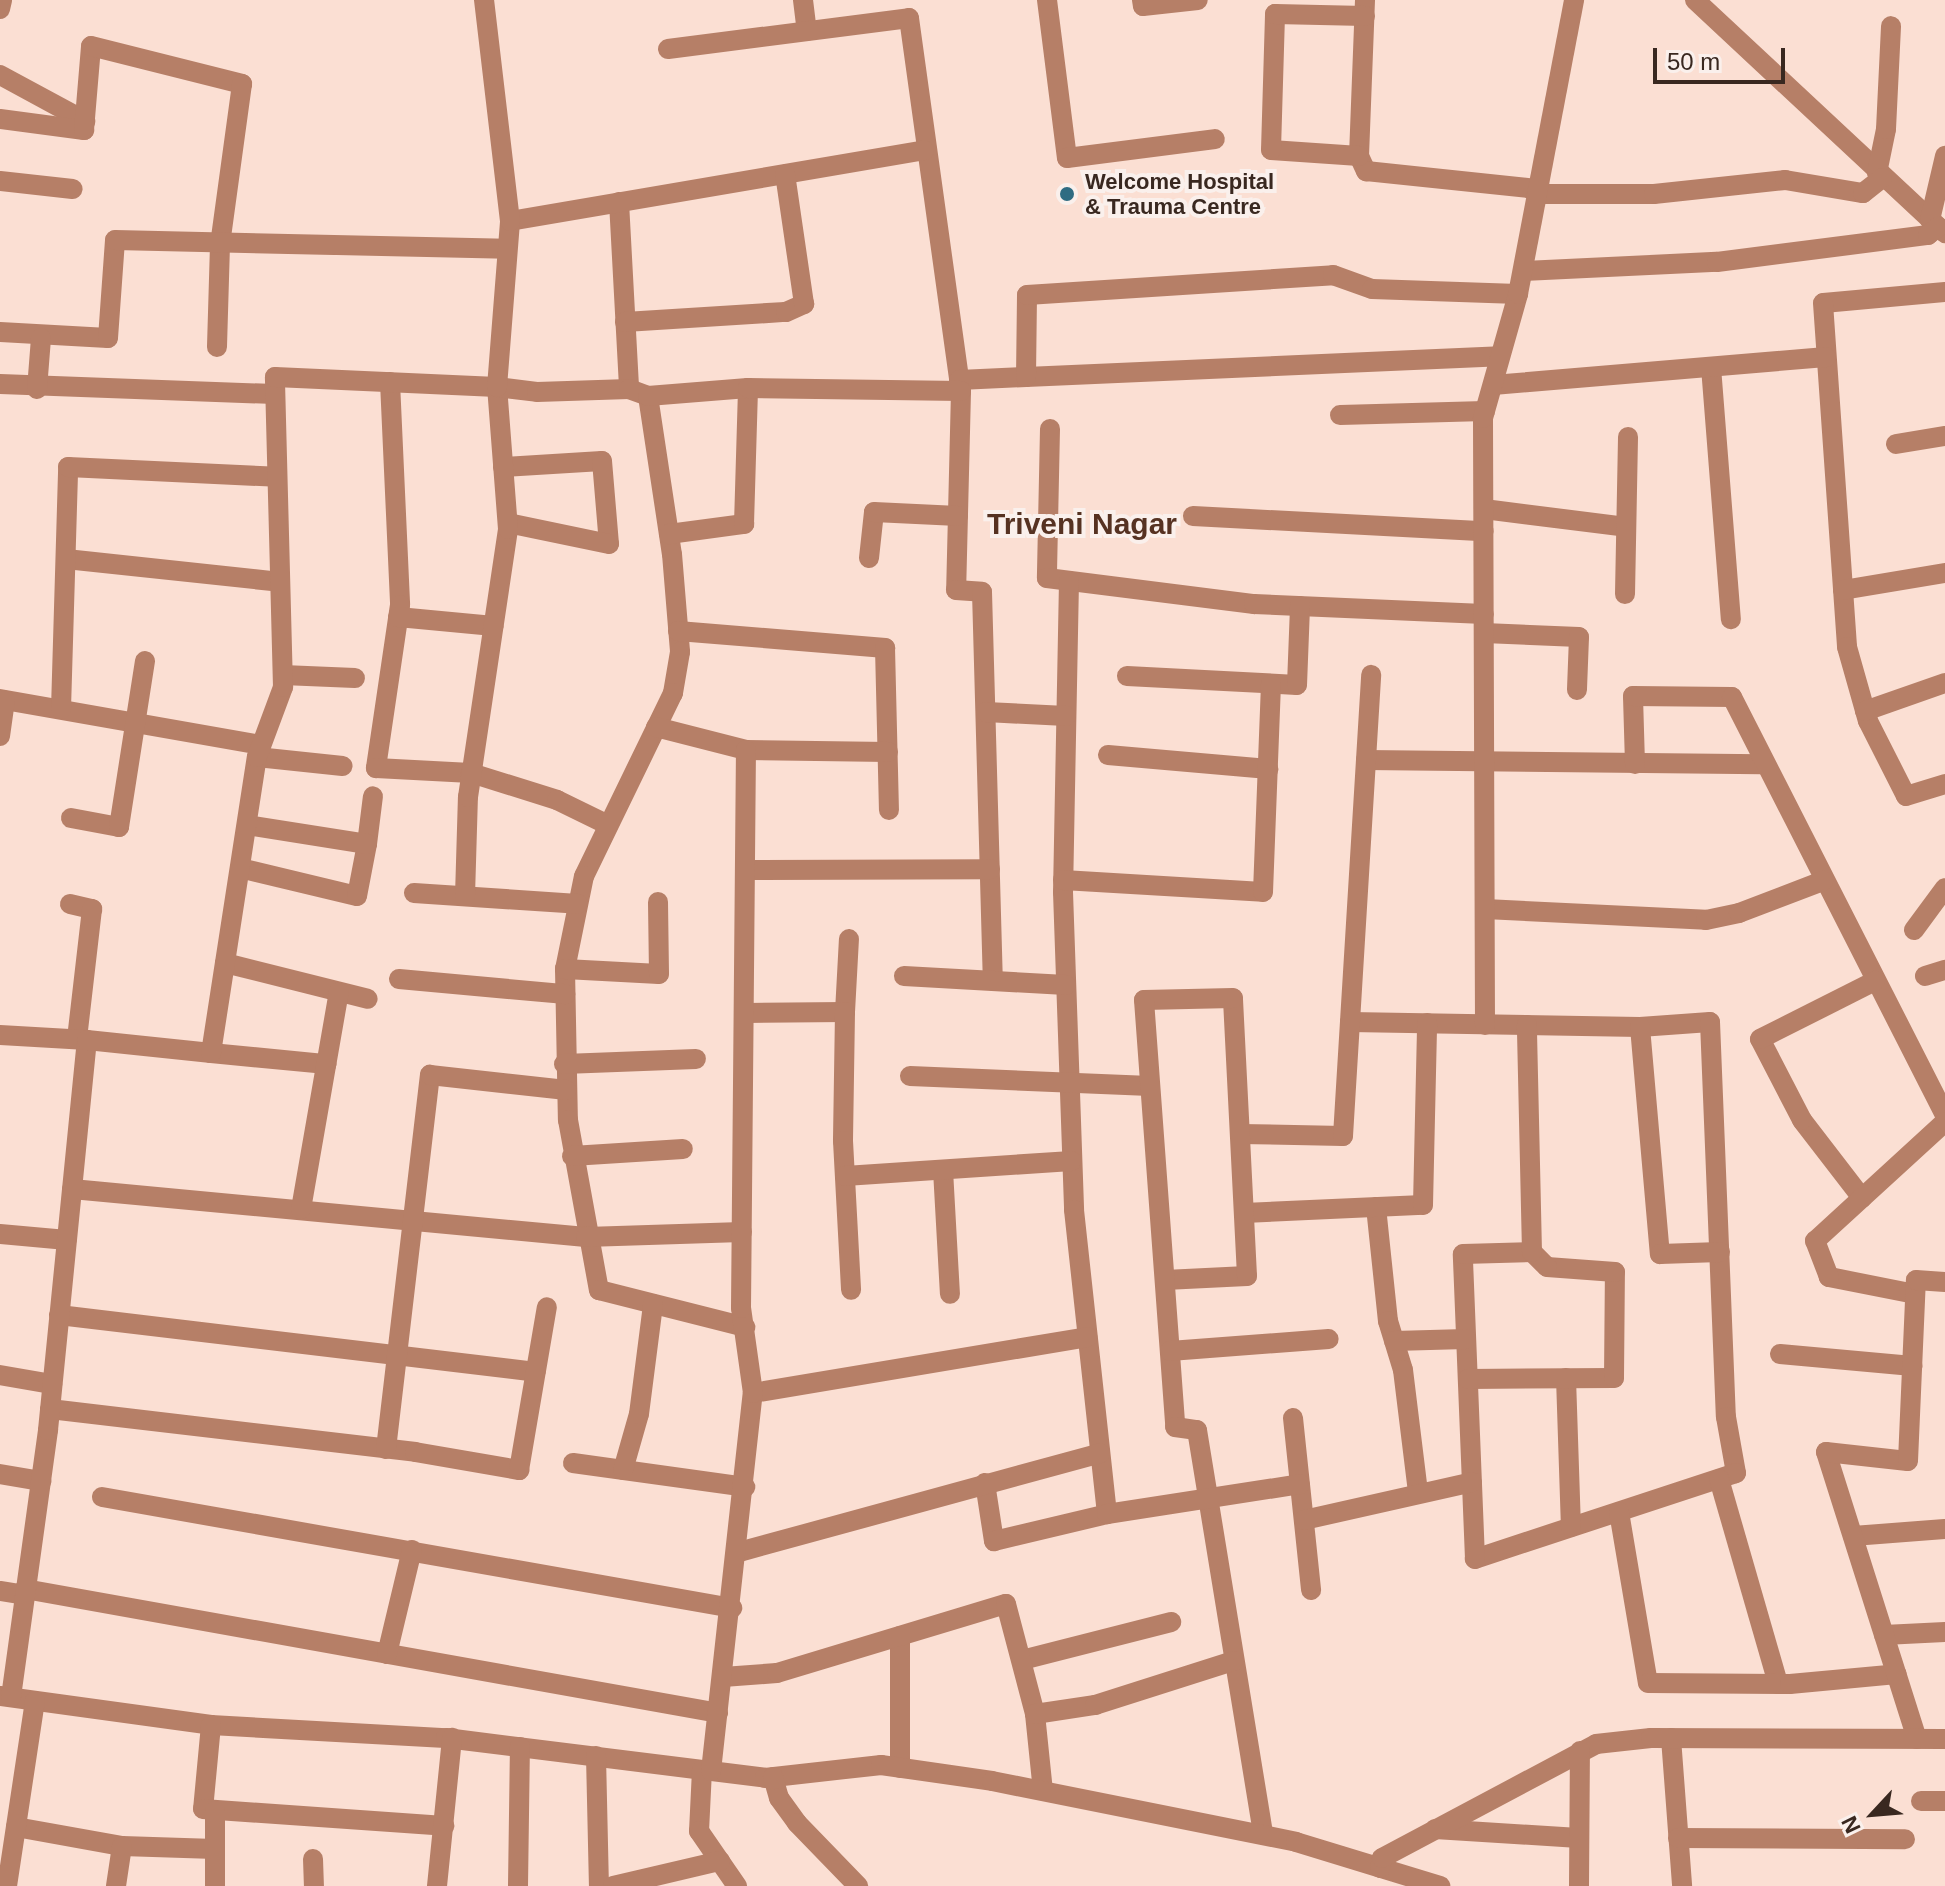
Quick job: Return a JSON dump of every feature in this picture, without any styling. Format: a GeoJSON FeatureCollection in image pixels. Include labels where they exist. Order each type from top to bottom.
{"type":"FeatureCollection","features":[{"type":"Feature","properties":{"kind":"street"},"geometry":{"type":"LineString","coordinates":[[0,9],[2,0]]}},
{"type":"Feature","properties":{"kind":"street"},"geometry":{"type":"LineString","coordinates":[[465,896],[471,773],[508,523],[497,387],[510,221],[484,0]]}},
{"type":"Feature","properties":{"kind":"street"},"geometry":{"type":"LineString","coordinates":[[803,0],[807,31]]}},
{"type":"Feature","properties":{"kind":"street"},"geometry":{"type":"LineString","coordinates":[[1047,0],[1067,158],[1215,139]]}},
{"type":"Feature","properties":{"kind":"street"},"geometry":{"type":"LineString","coordinates":[[1142,0],[1143,6],[1198,0]]}},
{"type":"Feature","properties":{"kind":"street"},"geometry":{"type":"LineString","coordinates":[[1485,1025],[1485,411],[1523,271],[1574,0]]}},
{"type":"Feature","properties":{"kind":"street"},"geometry":{"type":"LineString","coordinates":[[1695,0],[1938,227]]}},
{"type":"Feature","properties":{"kind":"street"},"geometry":{"type":"LineString","coordinates":[[1359,156],[1271,150],[1275,14],[1365,8],[1359,156],[1366,171],[1538,191],[1654,194],[1785,180],[1863,193],[1880,175],[1886,129],[1891,26]]}},
{"type":"Feature","properties":{"kind":"street"},"geometry":{"type":"LineString","coordinates":[[668,49],[807,31],[912,9],[924,150],[960,385],[956,590],[982,592],[993,981]]}},
{"type":"Feature","properties":{"kind":"street"},"geometry":{"type":"LineString","coordinates":[[0,119],[84,130],[91,46],[242,84],[220,245],[217,347]]}},
{"type":"Feature","properties":{"kind":"street"},"geometry":{"type":"LineString","coordinates":[[0,75],[85,121]]}},
{"type":"Feature","properties":{"kind":"street"},"geometry":{"type":"LineString","coordinates":[[510,221],[924,150]]}},
{"type":"Feature","properties":{"kind":"street"},"geometry":{"type":"LineString","coordinates":[[1523,271],[1717,262],[1928,235],[1938,227],[1945,156]]}},
{"type":"Feature","properties":{"kind":"street"},"geometry":{"type":"LineString","coordinates":[[625,322],[786,312],[804,304],[785,174]]}},
{"type":"Feature","properties":{"kind":"street"},"geometry":{"type":"LineString","coordinates":[[0,181],[73,189]]}},
{"type":"Feature","properties":{"kind":"street"},"geometry":{"type":"LineString","coordinates":[[619,202],[625,322],[669,534],[678,631],[673,693],[584,876],[578,904],[565,969],[564,1064],[572,1156],[599,1290],[745,1327]]}},
{"type":"Feature","properties":{"kind":"street"},"geometry":{"type":"LineString","coordinates":[[0,332],[41,338],[108,338],[115,240],[220,245],[506,249]]}},
{"type":"Feature","properties":{"kind":"street"},"geometry":{"type":"LineString","coordinates":[[1026,377],[1027,295],[1333,275],[1372,289],[1518,294]]}},
{"type":"Feature","properties":{"kind":"street"},"geometry":{"type":"LineString","coordinates":[[1945,292],[1823,303],[1847,647],[1865,711],[1906,796],[1945,784]]}},
{"type":"Feature","properties":{"kind":"street"},"geometry":{"type":"LineString","coordinates":[[37,389],[41,338]]}},
{"type":"Feature","properties":{"kind":"street"},"geometry":{"type":"LineString","coordinates":[[211,1053],[259,751],[283,687],[275,377],[497,387],[537,392],[639,392],[960,385],[1026,377],[1500,356]]}},
{"type":"Feature","properties":{"kind":"street"},"geometry":{"type":"LineString","coordinates":[[1493,385],[1826,357]]}},
{"type":"Feature","properties":{"kind":"street"},"geometry":{"type":"LineString","coordinates":[[1711,367],[1731,619]]}},
{"type":"Feature","properties":{"kind":"street"},"geometry":{"type":"LineString","coordinates":[[390,382],[398,617],[376,768],[471,773],[557,800],[608,825]]}},
{"type":"Feature","properties":{"kind":"street"},"geometry":{"type":"LineString","coordinates":[[0,384],[37,389],[275,394]]}},
{"type":"Feature","properties":{"kind":"street"},"geometry":{"type":"LineString","coordinates":[[669,534],[744,524],[748,388]]}},
{"type":"Feature","properties":{"kind":"street"},"geometry":{"type":"LineString","coordinates":[[1340,415],[1485,411]]}},
{"type":"Feature","properties":{"kind":"street"},"geometry":{"type":"LineString","coordinates":[[1050,429],[1047,578],[1484,623],[1579,637],[1577,690]]}},
{"type":"Feature","properties":{"kind":"street"},"geometry":{"type":"LineString","coordinates":[[1896,444],[1945,436]]}},
{"type":"Feature","properties":{"kind":"street"},"geometry":{"type":"LineString","coordinates":[[1625,594],[1628,437]]}},
{"type":"Feature","properties":{"kind":"street"},"geometry":{"type":"LineString","coordinates":[[503,467],[602,461],[609,544],[508,523]]}},
{"type":"Feature","properties":{"kind":"street"},"geometry":{"type":"LineString","coordinates":[[61,709],[68,467],[277,477]]}},
{"type":"Feature","properties":{"kind":"street"},"geometry":{"type":"LineString","coordinates":[[1484,509],[1626,527]]}},
{"type":"Feature","properties":{"kind":"street"},"geometry":{"type":"LineString","coordinates":[[869,558],[874,512],[958,516]]}},
{"type":"Feature","properties":{"kind":"street"},"geometry":{"type":"LineString","coordinates":[[1193,516],[1484,531]]}},
{"type":"Feature","properties":{"kind":"street"},"geometry":{"type":"LineString","coordinates":[[66,559],[280,582]]}},
{"type":"Feature","properties":{"kind":"street"},"geometry":{"type":"LineString","coordinates":[[1843,590],[1945,573]]}},
{"type":"Feature","properties":{"kind":"street"},"geometry":{"type":"LineString","coordinates":[[1069,581],[1063,880],[1072,1161],[1087,1337],[1107,1514]]}},
{"type":"Feature","properties":{"kind":"street"},"geometry":{"type":"LineString","coordinates":[[1127,676],[1297,685],[1300,606]]}},
{"type":"Feature","properties":{"kind":"street"},"geometry":{"type":"LineString","coordinates":[[398,617],[494,626]]}},
{"type":"Feature","properties":{"kind":"street"},"geometry":{"type":"LineString","coordinates":[[678,631],[885,648],[889,810]]}},
{"type":"Feature","properties":{"kind":"street"},"geometry":{"type":"LineString","coordinates":[[71,818],[119,827],[145,661]]}},
{"type":"Feature","properties":{"kind":"street"},"geometry":{"type":"LineString","coordinates":[[283,675],[355,678]]}},
{"type":"Feature","properties":{"kind":"street"},"geometry":{"type":"LineString","coordinates":[[1240,1134],[1343,1136],[1371,675]]}},
{"type":"Feature","properties":{"kind":"street"},"geometry":{"type":"LineString","coordinates":[[1865,711],[1945,683]]}},
{"type":"Feature","properties":{"kind":"street"},"geometry":{"type":"LineString","coordinates":[[1063,880],[1263,892],[1271,684]]}},
{"type":"Feature","properties":{"kind":"street"},"geometry":{"type":"LineString","coordinates":[[1635,764],[1633,696],[1732,697],[1762,764],[1945,1115]]}},
{"type":"Feature","properties":{"kind":"street"},"geometry":{"type":"LineString","coordinates":[[0,736],[2,700],[137,723],[259,751],[343,766]]}},
{"type":"Feature","properties":{"kind":"street"},"geometry":{"type":"LineString","coordinates":[[986,712],[1066,716]]}},
{"type":"Feature","properties":{"kind":"street"},"geometry":{"type":"LineString","coordinates":[[656,727],[746,750],[888,752]]}},
{"type":"Feature","properties":{"kind":"street"},"geometry":{"type":"LineString","coordinates":[[737,1886],[699,1831],[739,1552],[753,1393],[745,1327],[742,1232],[747,1013],[746,750]]}},
{"type":"Feature","properties":{"kind":"street"},"geometry":{"type":"LineString","coordinates":[[1108,755],[1268,769]]}},
{"type":"Feature","properties":{"kind":"street"},"geometry":{"type":"LineString","coordinates":[[1366,760],[1485,765],[1762,764]]}},
{"type":"Feature","properties":{"kind":"street"},"geometry":{"type":"LineString","coordinates":[[240,868],[357,896],[373,796]]}},
{"type":"Feature","properties":{"kind":"street"},"geometry":{"type":"LineString","coordinates":[[247,825],[367,844]]}},
{"type":"Feature","properties":{"kind":"street"},"geometry":{"type":"LineString","coordinates":[[747,870],[990,869]]}},
{"type":"Feature","properties":{"kind":"street"},"geometry":{"type":"LineString","coordinates":[[1485,909],[1706,920],[1739,913],[1823,881]]}},
{"type":"Feature","properties":{"kind":"street"},"geometry":{"type":"LineString","coordinates":[[1914,930],[1945,888]]}},
{"type":"Feature","properties":{"kind":"street"},"geometry":{"type":"LineString","coordinates":[[414,893],[578,904]]}},
{"type":"Feature","properties":{"kind":"street"},"geometry":{"type":"LineString","coordinates":[[565,969],[659,974],[658,902]]}},
{"type":"Feature","properties":{"kind":"street"},"geometry":{"type":"LineString","coordinates":[[70,904],[92,909],[72,1189],[41,1481],[25,1592],[5,1696],[211,1725],[452,1738],[773,1777],[900,1768],[1043,1791],[1263,1835],[1435,1885]]}},
{"type":"Feature","properties":{"kind":"street"},"geometry":{"type":"LineString","coordinates":[[849,939],[845,1012],[845,1176],[851,1290]]}},
{"type":"Feature","properties":{"kind":"street"},"geometry":{"type":"LineString","coordinates":[[225,963],[368,999]]}},
{"type":"Feature","properties":{"kind":"street"},"geometry":{"type":"LineString","coordinates":[[1925,976],[1945,970]]}},
{"type":"Feature","properties":{"kind":"street"},"geometry":{"type":"LineString","coordinates":[[904,976],[1066,985]]}},
{"type":"Feature","properties":{"kind":"street"},"geometry":{"type":"LineString","coordinates":[[399,979],[565,994]]}},
{"type":"Feature","properties":{"kind":"street"},"geometry":{"type":"LineString","coordinates":[[1862,1198],[1802,1120],[1760,1039],[1875,981]]}},
{"type":"Feature","properties":{"kind":"street"},"geometry":{"type":"LineString","coordinates":[[301,1209],[339,992]]}},
{"type":"Feature","properties":{"kind":"street"},"geometry":{"type":"LineString","coordinates":[[1165,1280],[1247,1276],[1233,998],[1144,1000],[1175,1427],[1197,1430],[1205,1499],[1263,1835]]}},
{"type":"Feature","properties":{"kind":"street"},"geometry":{"type":"LineString","coordinates":[[747,1013],[845,1012]]}},
{"type":"Feature","properties":{"kind":"street"},"geometry":{"type":"LineString","coordinates":[[1350,1022],[1640,1027],[1710,1022],[1726,1417],[1736,1473],[1475,1559],[1463,1254],[1532,1252]]}},
{"type":"Feature","properties":{"kind":"street"},"geometry":{"type":"LineString","coordinates":[[1244,1213],[1423,1205],[1427,1023]]}},
{"type":"Feature","properties":{"kind":"street"},"geometry":{"type":"LineString","coordinates":[[1468,1379],[1614,1378],[1615,1272],[1547,1267],[1532,1252],[1527,1025]]}},
{"type":"Feature","properties":{"kind":"street"},"geometry":{"type":"LineString","coordinates":[[1640,1027],[1660,1254],[1720,1252]]}},
{"type":"Feature","properties":{"kind":"street"},"geometry":{"type":"LineString","coordinates":[[0,1035],[326,1064]]}},
{"type":"Feature","properties":{"kind":"street"},"geometry":{"type":"LineString","coordinates":[[564,1064],[696,1059]]}},
{"type":"Feature","properties":{"kind":"street"},"geometry":{"type":"LineString","coordinates":[[386,1449],[416,1219],[430,1075],[566,1090]]}},
{"type":"Feature","properties":{"kind":"street"},"geometry":{"type":"LineString","coordinates":[[910,1076],[1150,1086]]}},
{"type":"Feature","properties":{"kind":"street"},"geometry":{"type":"LineString","coordinates":[[1915,1294],[1829,1277],[1815,1241],[1945,1122]]}},
{"type":"Feature","properties":{"kind":"street"},"geometry":{"type":"LineString","coordinates":[[572,1156],[683,1149]]}},
{"type":"Feature","properties":{"kind":"street"},"geometry":{"type":"LineString","coordinates":[[845,1176],[1072,1161]]}},
{"type":"Feature","properties":{"kind":"street"},"geometry":{"type":"LineString","coordinates":[[943,1170],[950,1294]]}},
{"type":"Feature","properties":{"kind":"street"},"geometry":{"type":"LineString","coordinates":[[72,1189],[586,1237],[742,1232]]}},
{"type":"Feature","properties":{"kind":"street"},"geometry":{"type":"LineString","coordinates":[[1376,1207],[1394,1341],[1403,1370],[1418,1492]]}},
{"type":"Feature","properties":{"kind":"street"},"geometry":{"type":"LineString","coordinates":[[0,1234],[67,1240]]}},
{"type":"Feature","properties":{"kind":"street"},"geometry":{"type":"LineString","coordinates":[[1917,1739],[1826,1452],[1908,1461],[1916,1280],[1945,1282]]}},
{"type":"Feature","properties":{"kind":"street"},"geometry":{"type":"LineString","coordinates":[[623,1470],[639,1414],[653,1304]]}},
{"type":"Feature","properties":{"kind":"street"},"geometry":{"type":"LineString","coordinates":[[50,1409],[386,1449],[519,1470],[547,1307]]}},
{"type":"Feature","properties":{"kind":"street"},"geometry":{"type":"LineString","coordinates":[[59,1315],[399,1353],[536,1372]]}},
{"type":"Feature","properties":{"kind":"street"},"geometry":{"type":"LineString","coordinates":[[753,1393],[1087,1337]]}},
{"type":"Feature","properties":{"kind":"street"},"geometry":{"type":"LineString","coordinates":[[1170,1351],[1329,1339]]}},
{"type":"Feature","properties":{"kind":"street"},"geometry":{"type":"LineString","coordinates":[[1394,1341],[1466,1339]]}},
{"type":"Feature","properties":{"kind":"street"},"geometry":{"type":"LineString","coordinates":[[1780,1354],[1912,1366]]}},
{"type":"Feature","properties":{"kind":"street"},"geometry":{"type":"LineString","coordinates":[[0,1375],[52,1384]]}},
{"type":"Feature","properties":{"kind":"street"},"geometry":{"type":"LineString","coordinates":[[1566,1378],[1571,1527]]}},
{"type":"Feature","properties":{"kind":"street"},"geometry":{"type":"LineString","coordinates":[[1293,1418],[1311,1590]]}},
{"type":"Feature","properties":{"kind":"street"},"geometry":{"type":"LineString","coordinates":[[739,1552],[1100,1453]]}},
{"type":"Feature","properties":{"kind":"street"},"geometry":{"type":"LineString","coordinates":[[573,1463],[745,1487]]}},
{"type":"Feature","properties":{"kind":"street"},"geometry":{"type":"LineString","coordinates":[[0,1474],[41,1481]]}},
{"type":"Feature","properties":{"kind":"street"},"geometry":{"type":"LineString","coordinates":[[1719,1479],[1778,1684]]}},
{"type":"Feature","properties":{"kind":"street"},"geometry":{"type":"LineString","coordinates":[[1304,1520],[1472,1482]]}},
{"type":"Feature","properties":{"kind":"street"},"geometry":{"type":"LineString","coordinates":[[985,1483],[994,1541],[1107,1514],[1300,1484]]}},
{"type":"Feature","properties":{"kind":"street"},"geometry":{"type":"LineString","coordinates":[[102,1497],[732,1608]]}},
{"type":"Feature","properties":{"kind":"street"},"geometry":{"type":"LineString","coordinates":[[1619,1512],[1648,1683],[1778,1684],[1897,1674]]}},
{"type":"Feature","properties":{"kind":"street"},"geometry":{"type":"LineString","coordinates":[[1853,1536],[1945,1529]]}},
{"type":"Feature","properties":{"kind":"street"},"geometry":{"type":"LineString","coordinates":[[387,1654],[412,1550]]}},
{"type":"Feature","properties":{"kind":"street"},"geometry":{"type":"LineString","coordinates":[[0,1591],[25,1592],[718,1713]]}},
{"type":"Feature","properties":{"kind":"street"},"geometry":{"type":"LineString","coordinates":[[723,1677],[777,1673],[1006,1604],[1035,1714],[1043,1791]]}},
{"type":"Feature","properties":{"kind":"street"},"geometry":{"type":"LineString","coordinates":[[1022,1660],[1171,1622]]}},
{"type":"Feature","properties":{"kind":"street"},"geometry":{"type":"LineString","coordinates":[[1884,1635],[1945,1632]]}},
{"type":"Feature","properties":{"kind":"street"},"geometry":{"type":"LineString","coordinates":[[900,1636],[900,1768]]}},
{"type":"Feature","properties":{"kind":"street"},"geometry":{"type":"LineString","coordinates":[[1035,1714],[1095,1705],[1233,1661]]}},
{"type":"Feature","properties":{"kind":"street"},"geometry":{"type":"LineString","coordinates":[[7,1886],[35,1701]]}},
{"type":"Feature","properties":{"kind":"street"},"geometry":{"type":"LineString","coordinates":[[211,1725],[203,1809],[444,1826]]}},
{"type":"Feature","properties":{"kind":"street"},"geometry":{"type":"LineString","coordinates":[[437,1886],[452,1738]]}},
{"type":"Feature","properties":{"kind":"street"},"geometry":{"type":"LineString","coordinates":[[1380,1868],[1382,1858],[1596,1744],[1671,1738],[1945,1739]]}},
{"type":"Feature","properties":{"kind":"street"},"geometry":{"type":"LineString","coordinates":[[1671,1738],[1682,1886]]}},
{"type":"Feature","properties":{"kind":"street"},"geometry":{"type":"LineString","coordinates":[[518,1886],[520,1747]]}},
{"type":"Feature","properties":{"kind":"street"},"geometry":{"type":"LineString","coordinates":[[1579,1886],[1580,1751]]}},
{"type":"Feature","properties":{"kind":"street"},"geometry":{"type":"LineString","coordinates":[[596,1756],[599,1886]]}},
{"type":"Feature","properties":{"kind":"street"},"geometry":{"type":"LineString","coordinates":[[773,1777],[779,1798],[797,1823],[858,1886]]}},
{"type":"Feature","properties":{"kind":"street"},"geometry":{"type":"LineString","coordinates":[[1921,1801],[1945,1801]]}},
{"type":"Feature","properties":{"kind":"street"},"geometry":{"type":"LineString","coordinates":[[215,1811],[215,1886]]}},
{"type":"Feature","properties":{"kind":"street"},"geometry":{"type":"LineString","coordinates":[[16,1827],[122,1846],[215,1849]]}},
{"type":"Feature","properties":{"kind":"street"},"geometry":{"type":"LineString","coordinates":[[1434,1829],[1579,1838]]}},
{"type":"Feature","properties":{"kind":"street"},"geometry":{"type":"LineString","coordinates":[[1678,1838],[1905,1839]]}},
{"type":"Feature","properties":{"kind":"street"},"geometry":{"type":"LineString","coordinates":[[116,1886],[122,1846]]}},
{"type":"Feature","properties":{"kind":"street"},"geometry":{"type":"LineString","coordinates":[[313,1859],[314,1886]]}},
{"type":"Feature","properties":{"kind":"street"},"geometry":{"type":"LineString","coordinates":[[613,1886],[652,1881],[720,1861]]}},
{"type":"Feature","properties":{"kind":"place","name":"Welcome Hospital & Trauma Centre"},"geometry":{"type":"Point","coordinates":[1067,194]}},
{"type":"Feature","properties":{"kind":"district","name":"Triveni Nagar"},"geometry":{"type":"Point","coordinates":[1082,524]}}]}
